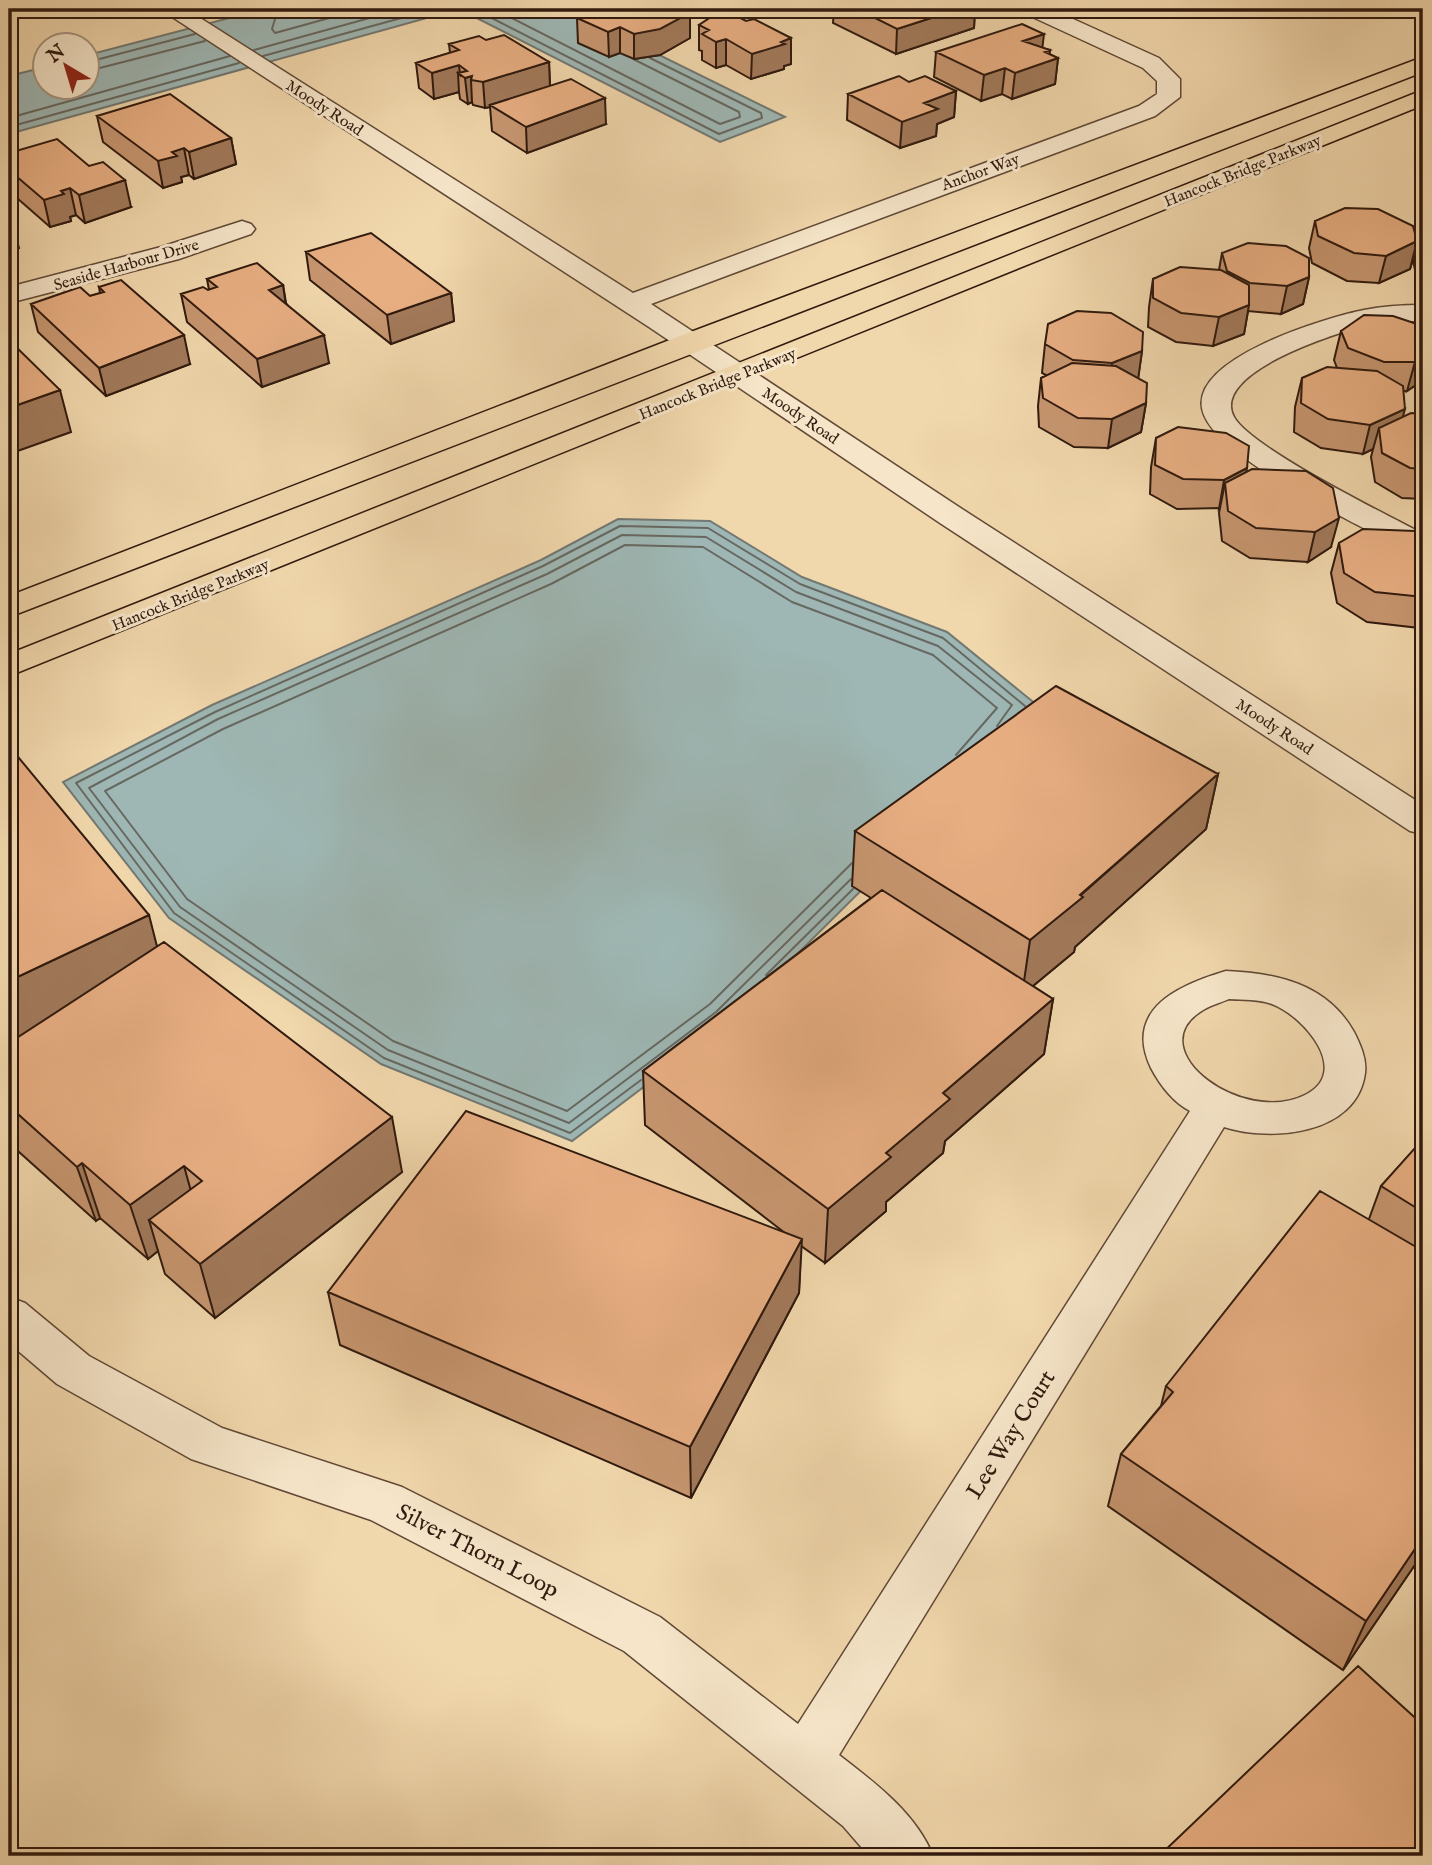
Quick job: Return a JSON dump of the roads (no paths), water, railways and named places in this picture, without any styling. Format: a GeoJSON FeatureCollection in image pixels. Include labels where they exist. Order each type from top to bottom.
{"type":"FeatureCollection","features":[{"type":"Feature","properties":{"kind":"main road","name":"Hancock Bridge Parkway"},"geometry":{"type":"LineString","coordinates":[[9,607],[691,342],[1423,64]]}},
{"type":"Feature","properties":{"kind":"main road","name":"Hancock Bridge Parkway"},"geometry":{"type":"LineString","coordinates":[[9,666],[1423,97]]}},
{"type":"Feature","properties":{"kind":"street","name":"Moody Road"},"geometry":{"type":"LineString","coordinates":[[171,9],[691,342],[963,523],[1409,793],[1423,822]]}},
{"type":"Feature","properties":{"kind":"street","name":"Anchor Way"},"geometry":{"type":"LineString","coordinates":[[630,303],[1147,111],[1168,97],[1169,79],[1151,63],[1034,9]]}},
{"type":"Feature","properties":{"kind":"street","name":"Seaside Harbour Drive"},"geometry":{"type":"LineString","coordinates":[[9,295],[124,266],[242,229]]}},
{"type":"Feature","properties":{"kind":"street"},"geometry":{"type":"LineString","coordinates":[[1423,313],[1379,315],[1338,323],[1307,335],[1240,366],[1221,384],[1216,401],[1218,418],[1235,436],[1261,456],[1423,546]]}},
{"type":"Feature","properties":{"kind":"street","name":"Lee Way Court"},"geometry":{"type":"LineString","coordinates":[[805,1761],[1215,1107]]}},
{"type":"Feature","properties":{"kind":"street","name":"Silver Thorn Loop"},"geometry":{"type":"LineString","coordinates":[[9,1316],[73,1370],[208,1444],[385,1503],[642,1634],[862,1807],[905,1856]]}},
{"type":"Feature","properties":{"kind":"water"},"geometry":{"type":"Polygon","coordinates":[[[264,9],[459,9],[9,134],[9,76],[32,70],[32,102],[102,102],[102,51],[264,9]]]}},
{"type":"Feature","properties":{"kind":"water"},"geometry":{"type":"Polygon","coordinates":[[[459,9],[566,9],[785,117],[720,142],[459,9]]]}},
{"type":"Feature","properties":{"kind":"water"},"geometry":{"type":"Polygon","coordinates":[[[618,519],[710,521],[802,577],[947,632],[1037,705],[944,808],[727,1024],[572,1141],[381,1064],[169,918],[63,782],[212,705],[541,560],[618,519]]]}}]}
